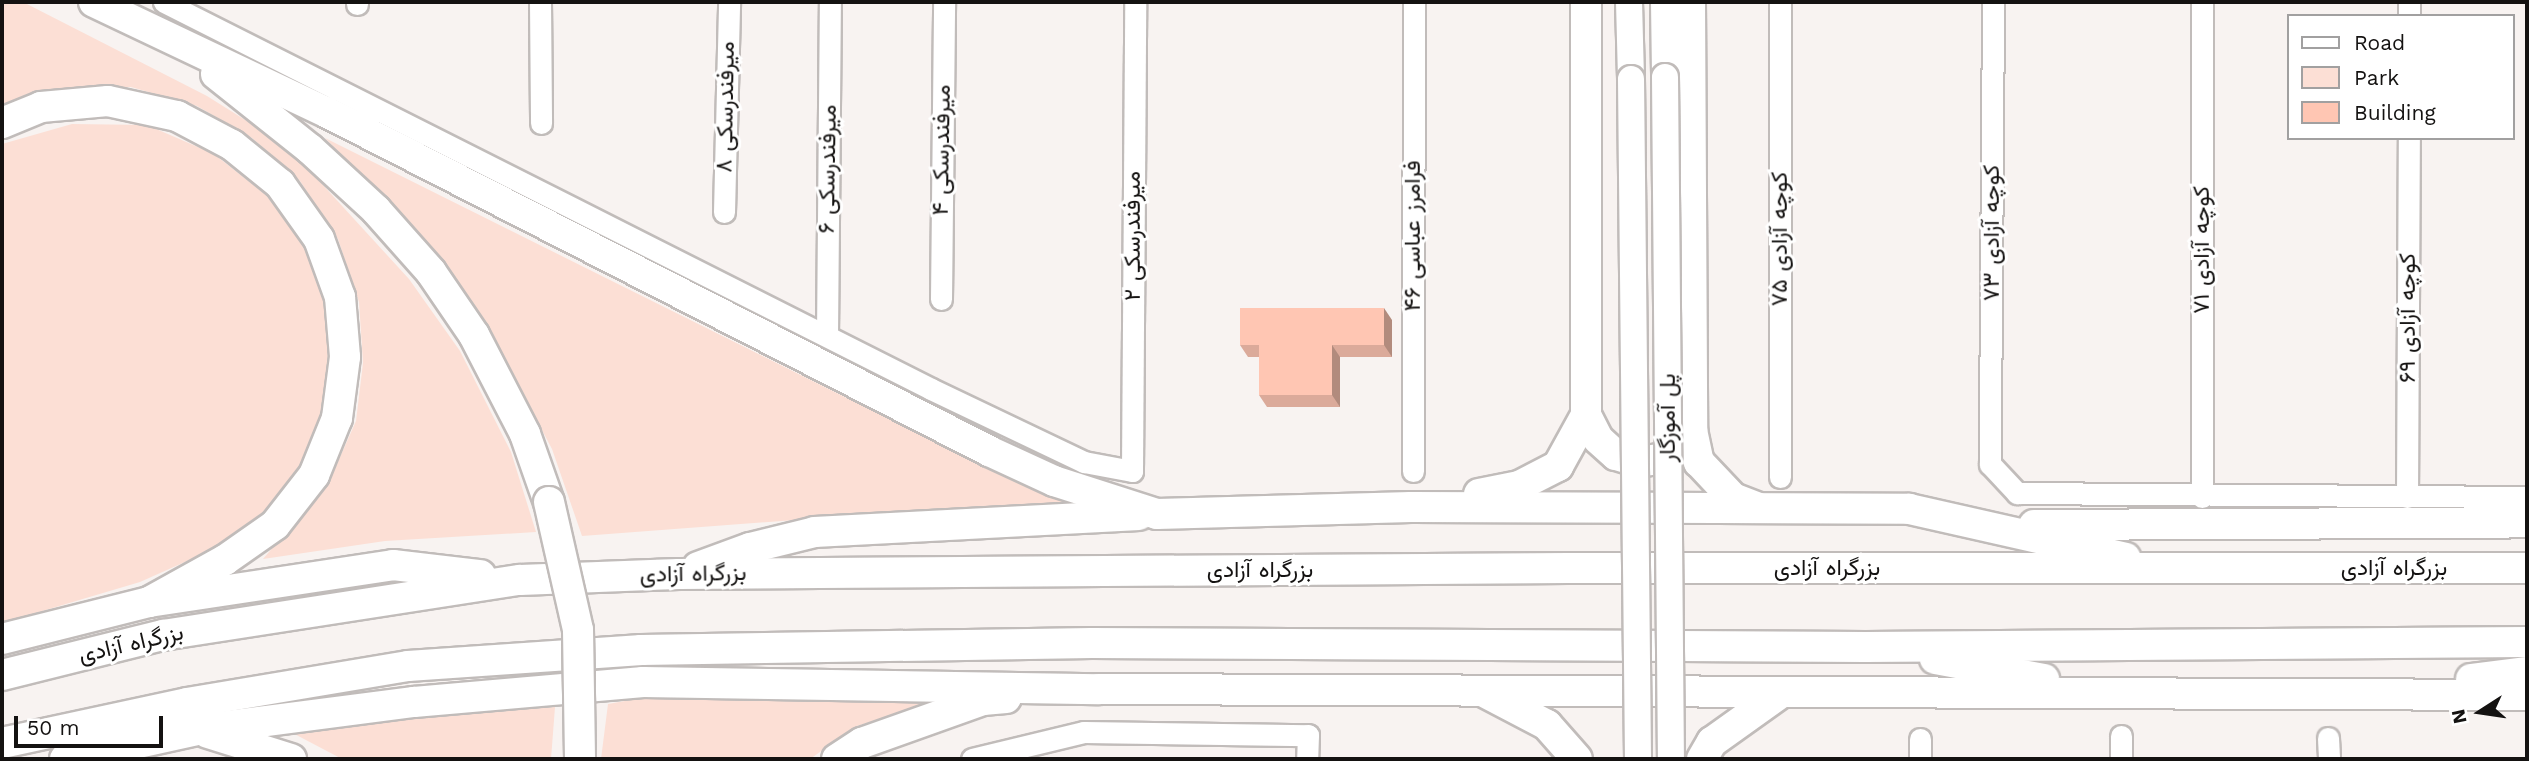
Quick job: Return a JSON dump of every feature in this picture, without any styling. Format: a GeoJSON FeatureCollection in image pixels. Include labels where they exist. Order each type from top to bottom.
{"type":"FeatureCollection","features":[{"type":"Feature","properties":{"kind":"highway"},"geometry":{"type":"LineString","coordinates":[[94,2],[180,46],[326,112],[989,452],[1054,481],[1157,514]]}},
{"type":"Feature","properties":{"kind":"highway"},"geometry":{"type":"LineString","coordinates":[[1586,2],[1586,415],[1598,439],[1616,455],[1639,462],[1663,458],[1683,444],[1692,430]]}},
{"type":"Feature","properties":{"kind":"highway"},"geometry":{"type":"LineString","coordinates":[[1690,2],[1692,430],[1699,462],[1716,482],[1733,498],[1763,509]]}},
{"type":"Feature","properties":{"kind":"highway"},"geometry":{"type":"LineString","coordinates":[[180,46],[310,149],[376,210],[430,271],[474,335],[519,422],[549,502],[578,630],[580,759]]}},
{"type":"Feature","properties":{"kind":"highway"},"geometry":{"type":"LineString","coordinates":[[2,123],[41,107],[107,101],[177,116],[232,145],[280,184],[319,239],[340,297],[345,357],[337,418],[314,475],[275,525],[225,560],[149,602]]}},
{"type":"Feature","properties":{"kind":"highway"},"geometry":{"type":"LineString","coordinates":[[1411,507],[1528,481],[1558,466],[1586,415]]}},
{"type":"Feature","properties":{"kind":"highway"},"geometry":{"type":"LineString","coordinates":[[679,574],[750,548],[815,533],[1157,514],[1411,507],[1909,509],[2178,570]]}},
{"type":"Feature","properties":{"kind":"highway"},"geometry":{"type":"LineString","coordinates":[[1981,525],[2527,522]]}},
{"type":"Feature","properties":{"kind":"highway"},"geometry":{"type":"LineString","coordinates":[[2,639],[149,602],[393,565],[520,580]]}},
{"type":"Feature","properties":{"kind":"highway","name":"بزرگراه آزادی"},"geometry":{"type":"LineString","coordinates":[[2,675],[163,635],[520,580],[679,574],[2527,568]]}},
{"type":"Feature","properties":{"kind":"highway"},"geometry":{"type":"LineString","coordinates":[[2,744],[187,703],[408,666],[641,650],[1092,643],[1866,647],[2527,642]]}},
{"type":"Feature","properties":{"kind":"highway"},"geometry":{"type":"LineString","coordinates":[[1866,647],[2121,693]]}},
{"type":"Feature","properties":{"kind":"highway"},"geometry":{"type":"LineString","coordinates":[[65,759],[197,730],[414,702],[643,682],[1099,689],[2526,694]]}},
{"type":"Feature","properties":{"kind":"highway"},"geometry":{"type":"LineString","coordinates":[[837,759],[862,743],[983,700],[1099,689]]}},
{"type":"Feature","properties":{"kind":"highway"},"geometry":{"type":"LineString","coordinates":[[1483,691],[1548,725],[1577,759]]}},
{"type":"Feature","properties":{"kind":"highway"},"geometry":{"type":"LineString","coordinates":[[1702,759],[1712,742],[1782,692]]}},
{"type":"Feature","properties":{"kind":"highway"},"geometry":{"type":"LineString","coordinates":[[197,730],[291,759]]}},
{"type":"Feature","properties":{"kind":"main road","name":"پل آموزگار"},"geometry":{"type":"LineString","coordinates":[[1629,2],[1639,759]]}},
{"type":"Feature","properties":{"kind":"main road","name":"پل آموزگار"},"geometry":{"type":"LineString","coordinates":[[1664,2],[1671,759]]}},
{"type":"Feature","properties":{"kind":"street"},"geometry":{"type":"LineString","coordinates":[[540,2],[541,122]]}},
{"type":"Feature","properties":{"kind":"street","name":"میرفندرسکی ۸"},"geometry":{"type":"LineString","coordinates":[[724,212],[729,2]]}},
{"type":"Feature","properties":{"kind":"street","name":"میرفندرسکی ۶"},"geometry":{"type":"LineString","coordinates":[[827,336],[830,2]]}},
{"type":"Feature","properties":{"kind":"street","name":"میرفندرسکی ۴"},"geometry":{"type":"LineString","coordinates":[[941,299],[944,2]]}},
{"type":"Feature","properties":{"kind":"street","name":"میرفندرسکی ۲"},"geometry":{"type":"LineString","coordinates":[[827,336],[1084,462],[1132,471],[1135,2]]}},
{"type":"Feature","properties":{"kind":"street","name":"فرامرز عباسی ۴۶"},"geometry":{"type":"LineString","coordinates":[[1413,471],[1414,2]]}},
{"type":"Feature","properties":{"kind":"street","name":"کوچه آزادی ۷۵"},"geometry":{"type":"LineString","coordinates":[[1780,2],[1780,477]]}},
{"type":"Feature","properties":{"kind":"street","name":"کوچه آزادی ۷۳"},"geometry":{"type":"LineString","coordinates":[[1993,2],[1990,464],[2017,493],[2202,497]]}},
{"type":"Feature","properties":{"kind":"street","name":"کوچه آزادی ۷۱"},"geometry":{"type":"LineString","coordinates":[[2202,2],[2202,497]]}},
{"type":"Feature","properties":{"kind":"street"},"geometry":{"type":"LineString","coordinates":[[168,3],[827,336]]}},
{"type":"Feature","properties":{"kind":"street","name":"کوچه آزادی ۶۹"},"geometry":{"type":"LineString","coordinates":[[2407,497],[2409,140]]}},
{"type":"Feature","properties":{"kind":"street"},"geometry":{"type":"LineString","coordinates":[[2202,497],[2527,497]]}},
{"type":"Feature","properties":{"kind":"street"},"geometry":{"type":"LineString","coordinates":[[972,759],[1084,732],[1307,735],[1307,759]]}},
{"type":"Feature","properties":{"kind":"street"},"geometry":{"type":"LineString","coordinates":[[2121,736],[2121,759]]}},
{"type":"Feature","properties":{"kind":"green space"},"geometry":{"type":"Polygon","coordinates":[[[2,2],[23,2],[207,96],[258,128],[311,172],[409,279],[460,351],[511,452],[536,532],[385,541],[263,559],[329,482],[356,421],[363,363],[359,302],[338,239],[300,181],[252,138],[197,106],[131,87],[56,89],[2,107],[2,2]]]}},
{"type":"Feature","properties":{"kind":"green space"},"geometry":{"type":"Polygon","coordinates":[[[72,124],[147,125],[214,154],[266,195],[301,240],[325,297],[329,350],[323,412],[303,460],[274,504],[214,549],[140,582],[2,623],[2,144],[72,124]]]}},
{"type":"Feature","properties":{"kind":"green space"},"geometry":{"type":"Polygon","coordinates":[[[325,138],[981,465],[1086,509],[848,516],[582,536],[552,449],[491,334],[432,250],[325,138]]]}},
{"type":"Feature","properties":{"kind":"green space"},"geometry":{"type":"Polygon","coordinates":[[[957,695],[857,726],[810,759],[601,759],[608,704],[642,698],[957,695]]]}},
{"type":"Feature","properties":{"kind":"green space"},"geometry":{"type":"Polygon","coordinates":[[[555,707],[551,759],[342,759],[285,729],[555,707]]]}},
{"type":"Feature","properties":{"kind":"building"},"geometry":{"type":"Polygon","coordinates":[[[1240,308],[1384,308],[1384,345],[1332,345],[1332,395],[1259,395],[1259,345],[1240,345],[1240,308]]]}}]}
